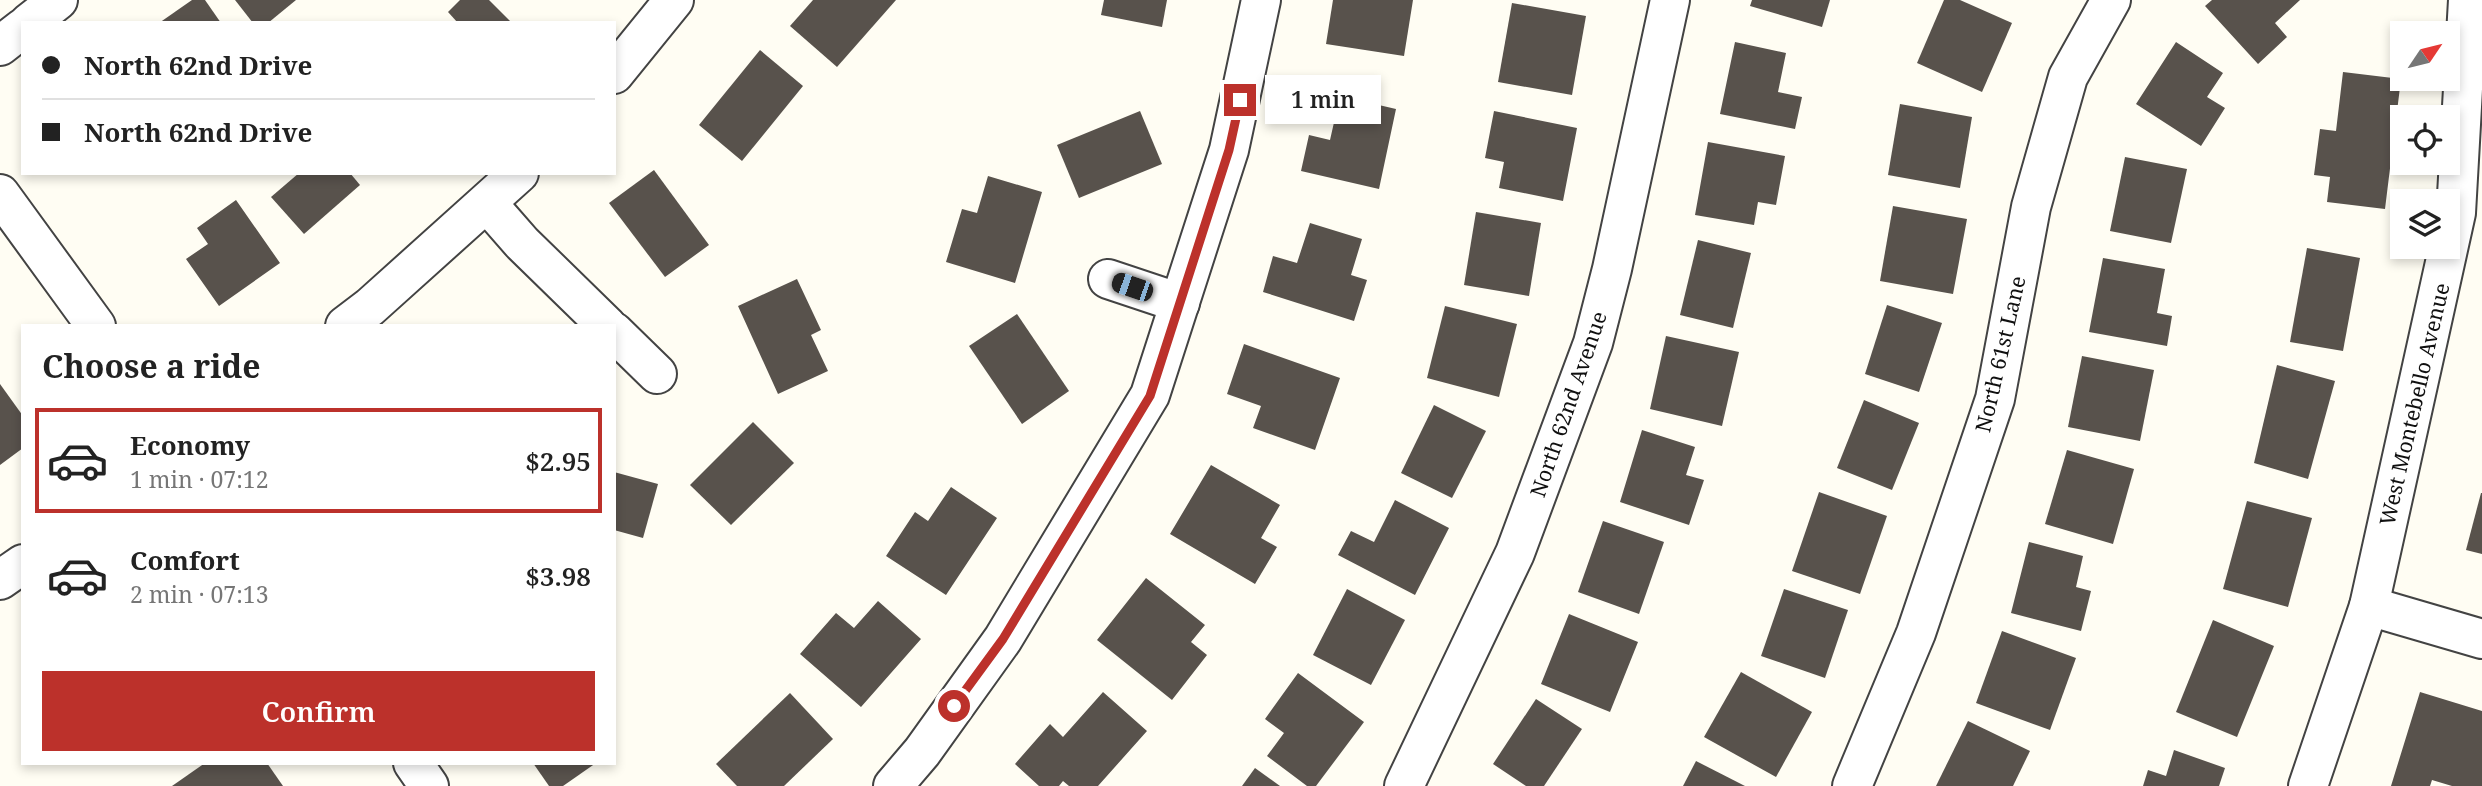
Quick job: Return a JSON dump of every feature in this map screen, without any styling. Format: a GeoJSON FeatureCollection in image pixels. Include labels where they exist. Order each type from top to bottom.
{"type":"FeatureCollection","features":[{"type":"Feature","properties":{"kind":"street"},"geometry":{"type":"LineString","coordinates":[[32,21],[58,0]]}},
{"type":"Feature","properties":{"kind":"street"},"geometry":{"type":"LineString","coordinates":[[616,72],[674,0]]}},
{"type":"Feature","properties":{"kind":"street"},"geometry":{"type":"LineString","coordinates":[[893,786],[922,752],[1003,639],[1150,396],[1229,150],[1261,0]]}},
{"type":"Feature","properties":{"kind":"street","name":"North 62nd Avenue"},"geometry":{"type":"LineString","coordinates":[[1404,786],[1515,553],[1593,343],[1612,269],[1670,0]]}},
{"type":"Feature","properties":{"kind":"street","name":"North 61st Lane"},"geometry":{"type":"LineString","coordinates":[[1852,786],[1916,633],[1995,400],[2031,207],[2068,77],[2110,0]]}},
{"type":"Feature","properties":{"kind":"street","name":"West Montebello Avenue"},"geometry":{"type":"LineString","coordinates":[[2308,786],[2369,606],[2469,213],[2468,0]]}},
{"type":"Feature","properties":{"kind":"street"},"geometry":{"type":"LineString","coordinates":[[0,46],[21,30]]}},
{"type":"Feature","properties":{"kind":"street"},"geometry":{"type":"LineString","coordinates":[[348,324],[517,175]]}},
{"type":"Feature","properties":{"kind":"street"},"geometry":{"type":"LineString","coordinates":[[0,194],[95,324]]}},
{"type":"Feature","properties":{"kind":"street"},"geometry":{"type":"LineString","coordinates":[[487,203],[522,243],[605,324]]}},
{"type":"Feature","properties":{"kind":"street"},"geometry":{"type":"LineString","coordinates":[[1108,279],[1180,303]]}},
{"type":"Feature","properties":{"kind":"street"},"geometry":{"type":"LineString","coordinates":[[616,334],[657,374]]}},
{"type":"Feature","properties":{"kind":"street"},"geometry":{"type":"LineString","coordinates":[[0,580],[21,565]]}},
{"type":"Feature","properties":{"kind":"street"},"geometry":{"type":"LineString","coordinates":[[2369,606],[2482,639]]}},
{"type":"Feature","properties":{"kind":"street"},"geometry":{"type":"LineString","coordinates":[[414,765],[429,786]]}},
{"type":"Feature","properties":{"kind":"building"},"geometry":{"type":"Polygon","coordinates":[[[192,0],[205,0],[220,21],[162,21],[192,0]]]}},
{"type":"Feature","properties":{"kind":"building"},"geometry":{"type":"Polygon","coordinates":[[[235,0],[296,0],[270,21],[251,21],[235,0]]]}},
{"type":"Feature","properties":{"kind":"building"},"geometry":{"type":"Polygon","coordinates":[[[460,0],[489,0],[510,21],[456,21],[448,12],[460,0]]]}},
{"type":"Feature","properties":{"kind":"building"},"geometry":{"type":"Polygon","coordinates":[[[813,0],[896,0],[837,67],[790,26],[813,0]]]}},
{"type":"Feature","properties":{"kind":"building"},"geometry":{"type":"Polygon","coordinates":[[[1104,0],[1167,0],[1162,27],[1101,15],[1104,0]]]}},
{"type":"Feature","properties":{"kind":"building"},"geometry":{"type":"Polygon","coordinates":[[[1333,0],[1413,0],[1404,56],[1326,44],[1333,0]]]}},
{"type":"Feature","properties":{"kind":"building"},"geometry":{"type":"Polygon","coordinates":[[[1752,0],[1830,0],[1822,27],[1750,6],[1752,0]]]}},
{"type":"Feature","properties":{"kind":"building"},"geometry":{"type":"Polygon","coordinates":[[[1944,0],[1960,0],[2012,23],[1982,92],[1917,63],[1944,0]]]}},
{"type":"Feature","properties":{"kind":"building"},"geometry":{"type":"Polygon","coordinates":[[[2212,0],[2300,0],[2275,23],[2287,37],[2258,64],[2205,6],[2212,0]]]}},
{"type":"Feature","properties":{"kind":"building"},"geometry":{"type":"Polygon","coordinates":[[[1512,3],[1586,16],[1572,95],[1498,82],[1512,3]]]}},
{"type":"Feature","properties":{"kind":"building"},"geometry":{"type":"Polygon","coordinates":[[[1735,42],[1786,53],[1778,92],[1802,97],[1795,129],[1720,114],[1735,42]]]}},
{"type":"Feature","properties":{"kind":"building"},"geometry":{"type":"Polygon","coordinates":[[[2176,42],[2223,73],[2207,97],[2225,108],[2201,146],[2136,104],[2176,42]]]}},
{"type":"Feature","properties":{"kind":"building"},"geometry":{"type":"Polygon","coordinates":[[[760,50],[803,86],[742,161],[699,125],[760,50]]]}},
{"type":"Feature","properties":{"kind":"building"},"geometry":{"type":"Polygon","coordinates":[[[2343,72],[2390,78],[2390,91],[2400,91],[2398,105],[2390,105],[2390,168],[2385,209],[2327,202],[2330,177],[2314,175],[2320,129],[2336,131],[2343,72]]]}},
{"type":"Feature","properties":{"kind":"building"},"geometry":{"type":"Polygon","coordinates":[[[1340,96],[1396,109],[1379,189],[1301,171],[1309,135],[1330,140],[1340,96]]]}},
{"type":"Feature","properties":{"kind":"building"},"geometry":{"type":"Polygon","coordinates":[[[1900,104],[1972,117],[1960,188],[1888,175],[1900,104]]]}},
{"type":"Feature","properties":{"kind":"building"},"geometry":{"type":"Polygon","coordinates":[[[1140,111],[1162,164],[1079,198],[1057,145],[1140,111]]]}},
{"type":"Feature","properties":{"kind":"building"},"geometry":{"type":"Polygon","coordinates":[[[1494,111],[1577,128],[1563,201],[1499,188],[1504,162],[1485,158],[1494,111]]]}},
{"type":"Feature","properties":{"kind":"building"},"geometry":{"type":"Polygon","coordinates":[[[1708,142],[1785,156],[1776,205],[1758,202],[1754,225],[1695,215],[1708,142]]]}},
{"type":"Feature","properties":{"kind":"building"},"geometry":{"type":"Polygon","coordinates":[[[2125,157],[2187,169],[2171,243],[2110,231],[2125,157]]]}},
{"type":"Feature","properties":{"kind":"building"},"geometry":{"type":"Polygon","coordinates":[[[654,170],[709,245],[665,277],[609,203],[654,170]]]}},
{"type":"Feature","properties":{"kind":"building"},"geometry":{"type":"Polygon","coordinates":[[[297,175],[352,175],[360,185],[304,234],[271,197],[297,175]]]}},
{"type":"Feature","properties":{"kind":"building"},"geometry":{"type":"Polygon","coordinates":[[[988,176],[1042,192],[1015,283],[946,262],[962,209],[977,213],[988,176]]]}},
{"type":"Feature","properties":{"kind":"building"},"geometry":{"type":"Polygon","coordinates":[[[236,200],[280,263],[219,306],[186,259],[208,244],[197,228],[236,200]]]}},
{"type":"Feature","properties":{"kind":"building"},"geometry":{"type":"Polygon","coordinates":[[[1893,206],[1967,219],[1953,294],[1880,281],[1893,206]]]}},
{"type":"Feature","properties":{"kind":"building"},"geometry":{"type":"Polygon","coordinates":[[[1476,212],[1541,223],[1529,296],[1464,285],[1476,212]]]}},
{"type":"Feature","properties":{"kind":"building"},"geometry":{"type":"Polygon","coordinates":[[[1310,223],[1362,239],[1351,275],[1367,280],[1354,321],[1263,292],[1273,256],[1297,263],[1310,223]]]}},
{"type":"Feature","properties":{"kind":"building"},"geometry":{"type":"Polygon","coordinates":[[[1698,240],[1751,253],[1733,328],[1680,315],[1698,240]]]}},
{"type":"Feature","properties":{"kind":"building"},"geometry":{"type":"Polygon","coordinates":[[[2307,248],[2360,258],[2343,351],[2290,342],[2307,248]]]}},
{"type":"Feature","properties":{"kind":"building"},"geometry":{"type":"Polygon","coordinates":[[[2103,258],[2165,269],[2157,313],[2172,316],[2167,346],[2089,332],[2103,258]]]}},
{"type":"Feature","properties":{"kind":"building"},"geometry":{"type":"Polygon","coordinates":[[[797,279],[821,330],[811,335],[828,371],[778,394],[738,306],[797,279]]]}},
{"type":"Feature","properties":{"kind":"building"},"geometry":{"type":"Polygon","coordinates":[[[1887,305],[1942,323],[1919,392],[1865,374],[1887,305]]]}},
{"type":"Feature","properties":{"kind":"building"},"geometry":{"type":"Polygon","coordinates":[[[1445,306],[1517,324],[1499,397],[1427,378],[1445,306]]]}},
{"type":"Feature","properties":{"kind":"building"},"geometry":{"type":"Polygon","coordinates":[[[1017,314],[1069,391],[1022,424],[969,346],[1017,314]]]}},
{"type":"Feature","properties":{"kind":"building"},"geometry":{"type":"Polygon","coordinates":[[[1666,336],[1739,352],[1722,426],[1650,409],[1666,336]]]}},
{"type":"Feature","properties":{"kind":"building"},"geometry":{"type":"Polygon","coordinates":[[[1244,344],[1340,378],[1315,450],[1253,428],[1261,406],[1227,394],[1244,344]]]}},
{"type":"Feature","properties":{"kind":"building"},"geometry":{"type":"Polygon","coordinates":[[[2082,356],[2154,370],[2140,441],[2068,427],[2082,356]]]}},
{"type":"Feature","properties":{"kind":"building"},"geometry":{"type":"Polygon","coordinates":[[[2277,365],[2335,381],[2308,479],[2254,463],[2277,365]]]}},
{"type":"Feature","properties":{"kind":"building"},"geometry":{"type":"Polygon","coordinates":[[[0,384],[21,413],[21,449],[0,465],[0,384]]]}},
{"type":"Feature","properties":{"kind":"building"},"geometry":{"type":"Polygon","coordinates":[[[1864,400],[1919,423],[1892,490],[1837,468],[1864,400]]]}},
{"type":"Feature","properties":{"kind":"building"},"geometry":{"type":"Polygon","coordinates":[[[1434,405],[1486,431],[1452,498],[1401,473],[1434,405]]]}},
{"type":"Feature","properties":{"kind":"building"},"geometry":{"type":"Polygon","coordinates":[[[753,422],[794,463],[731,525],[690,485],[753,422]]]}},
{"type":"Feature","properties":{"kind":"building"},"geometry":{"type":"Polygon","coordinates":[[[1642,430],[1695,447],[1686,475],[1704,480],[1689,525],[1620,502],[1642,430]]]}},
{"type":"Feature","properties":{"kind":"building"},"geometry":{"type":"Polygon","coordinates":[[[2067,450],[2134,469],[2113,544],[2045,524],[2067,450]]]}},
{"type":"Feature","properties":{"kind":"building"},"geometry":{"type":"Polygon","coordinates":[[[1211,465],[1280,505],[1261,538],[1277,547],[1255,584],[1170,534],[1211,465]]]}},
{"type":"Feature","properties":{"kind":"building"},"geometry":{"type":"Polygon","coordinates":[[[616,473],[658,484],[643,538],[616,531],[616,473]]]}},
{"type":"Feature","properties":{"kind":"building"},"geometry":{"type":"Polygon","coordinates":[[[951,487],[997,518],[946,595],[886,556],[915,512],[928,521],[951,487]]]}},
{"type":"Feature","properties":{"kind":"building"},"geometry":{"type":"Polygon","coordinates":[[[1819,492],[1887,516],[1860,594],[1792,571],[1819,492]]]}},
{"type":"Feature","properties":{"kind":"building"},"geometry":{"type":"Polygon","coordinates":[[[2482,493],[2482,554],[2466,550],[2482,493]]]}},
{"type":"Feature","properties":{"kind":"building"},"geometry":{"type":"Polygon","coordinates":[[[1395,500],[1449,528],[1415,595],[1338,555],[1351,531],[1374,542],[1395,500]]]}},
{"type":"Feature","properties":{"kind":"building"},"geometry":{"type":"Polygon","coordinates":[[[2247,501],[2312,518],[2288,607],[2223,589],[2247,501]]]}},
{"type":"Feature","properties":{"kind":"building"},"geometry":{"type":"Polygon","coordinates":[[[1603,521],[1664,542],[1639,614],[1578,592],[1603,521]]]}},
{"type":"Feature","properties":{"kind":"building"},"geometry":{"type":"Polygon","coordinates":[[[2029,542],[2083,556],[2076,587],[2091,591],[2081,631],[2011,613],[2029,542]]]}},
{"type":"Feature","properties":{"kind":"building"},"geometry":{"type":"Polygon","coordinates":[[[1146,578],[1205,625],[1191,642],[1207,655],[1172,700],[1097,640],[1146,578]]]}},
{"type":"Feature","properties":{"kind":"building"},"geometry":{"type":"Polygon","coordinates":[[[1347,589],[1405,620],[1371,685],[1313,655],[1347,589]]]}},
{"type":"Feature","properties":{"kind":"building"},"geometry":{"type":"Polygon","coordinates":[[[1784,589],[1848,610],[1825,678],[1761,656],[1784,589]]]}},
{"type":"Feature","properties":{"kind":"building"},"geometry":{"type":"Polygon","coordinates":[[[878,601],[921,639],[861,707],[800,654],[836,613],[854,628],[878,601]]]}},
{"type":"Feature","properties":{"kind":"building"},"geometry":{"type":"Polygon","coordinates":[[[1569,614],[1638,642],[1610,712],[1541,684],[1569,614]]]}},
{"type":"Feature","properties":{"kind":"building"},"geometry":{"type":"Polygon","coordinates":[[[2213,620],[2274,646],[2237,737],[2176,712],[2213,620]]]}},
{"type":"Feature","properties":{"kind":"building"},"geometry":{"type":"Polygon","coordinates":[[[2002,631],[2076,658],[2050,730],[1976,703],[2002,631]]]}},
{"type":"Feature","properties":{"kind":"building"},"geometry":{"type":"Polygon","coordinates":[[[1741,672],[1812,712],[1776,777],[1704,737],[1741,672]]]}},
{"type":"Feature","properties":{"kind":"building"},"geometry":{"type":"Polygon","coordinates":[[[1298,673],[1364,722],[1316,786],[1307,786],[1267,756],[1284,733],[1265,719],[1298,673]]]}},
{"type":"Feature","properties":{"kind":"building"},"geometry":{"type":"Polygon","coordinates":[[[1103,692],[1147,731],[1098,786],[1069,786],[1063,781],[1059,786],[1039,786],[1015,764],[1050,724],[1063,737],[1103,692]]]}},
{"type":"Feature","properties":{"kind":"building"},"geometry":{"type":"Polygon","coordinates":[[[2420,692],[2482,711],[2482,786],[2452,786],[2432,780],[2430,786],[2391,786],[2420,692]]]}},
{"type":"Feature","properties":{"kind":"building"},"geometry":{"type":"Polygon","coordinates":[[[790,693],[833,739],[784,786],[737,786],[716,764],[790,693]]]}},
{"type":"Feature","properties":{"kind":"building"},"geometry":{"type":"Polygon","coordinates":[[[1536,699],[1582,729],[1544,786],[1526,786],[1493,764],[1536,699]]]}},
{"type":"Feature","properties":{"kind":"building"},"geometry":{"type":"Polygon","coordinates":[[[1968,721],[2030,751],[2013,786],[1936,786],[1968,721]]]}},
{"type":"Feature","properties":{"kind":"building"},"geometry":{"type":"Polygon","coordinates":[[[2174,750],[2225,768],[2219,786],[2143,786],[2148,770],[2166,776],[2174,750]]]}},
{"type":"Feature","properties":{"kind":"building"},"geometry":{"type":"Polygon","coordinates":[[[1696,761],[1745,786],[1683,786],[1696,761]]]}},
{"type":"Feature","properties":{"kind":"building"},"geometry":{"type":"Polygon","coordinates":[[[202,765],[268,765],[283,786],[172,786],[202,765]]]}},
{"type":"Feature","properties":{"kind":"building"},"geometry":{"type":"Polygon","coordinates":[[[534,765],[593,765],[563,786],[549,786],[534,765]]]}},
{"type":"Feature","properties":{"kind":"building"},"geometry":{"type":"Polygon","coordinates":[[[1255,768],[1280,786],[1242,786],[1255,768]]]}},
{"type":"Feature","properties":{"kind":"route"},"geometry":{"type":"LineString","coordinates":[[954,706],[1003,639],[1150,396],[1229,150],[1240,100]]}}]}
